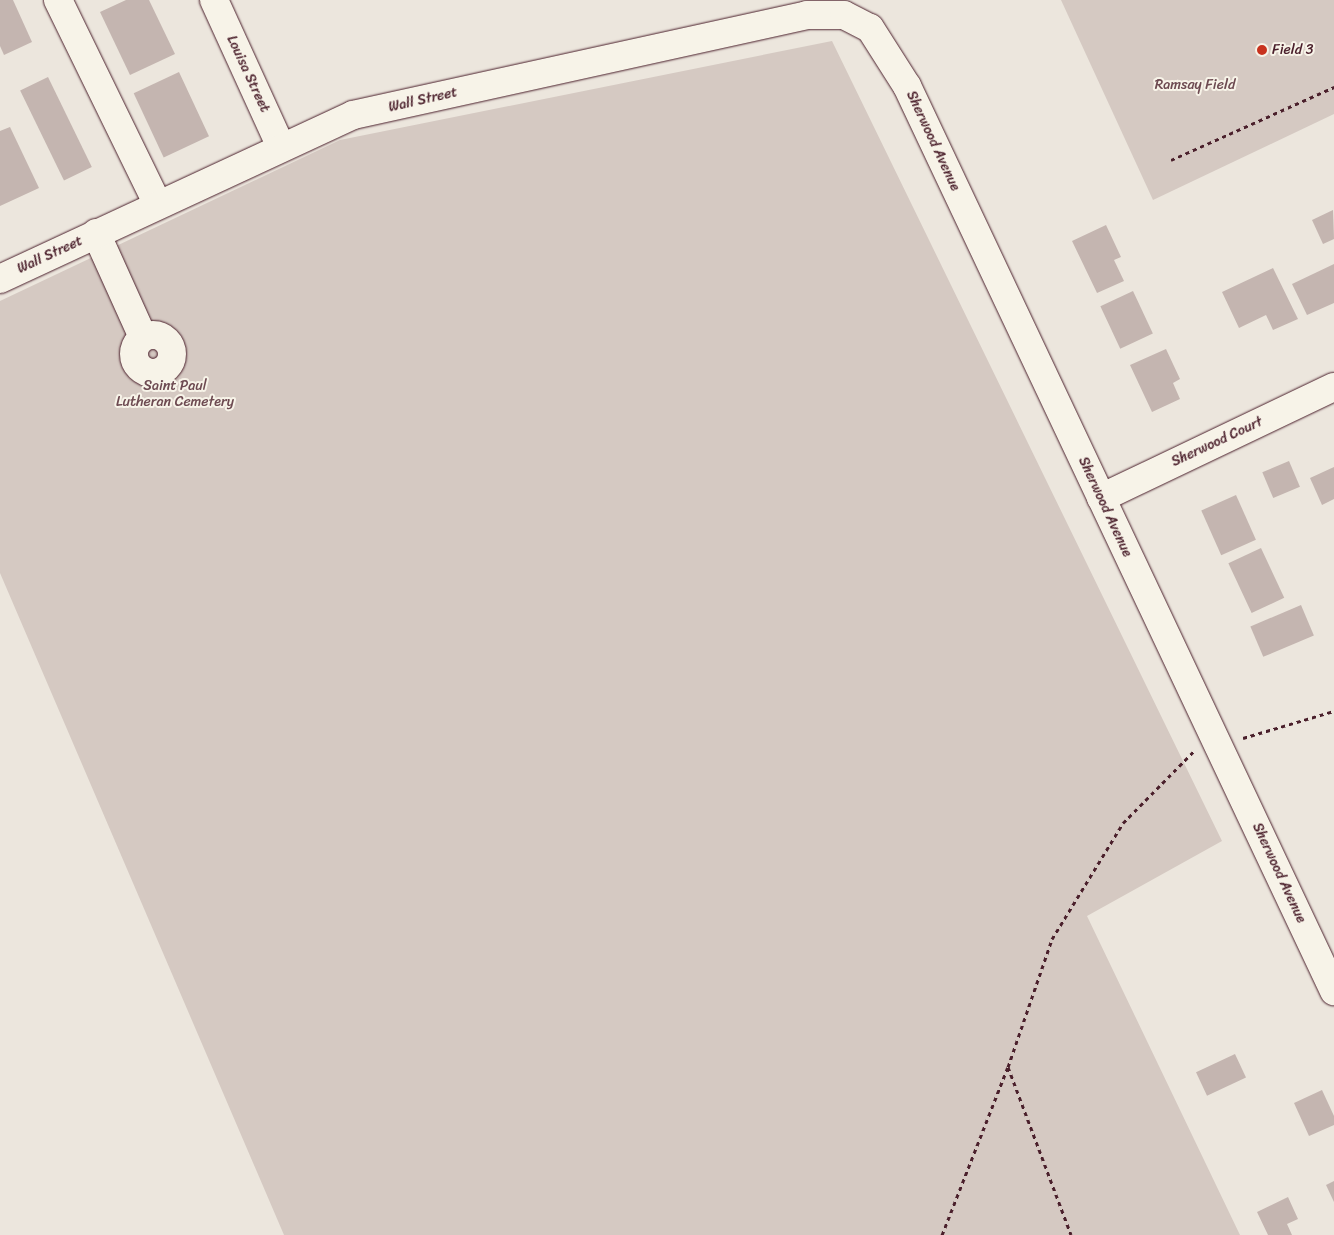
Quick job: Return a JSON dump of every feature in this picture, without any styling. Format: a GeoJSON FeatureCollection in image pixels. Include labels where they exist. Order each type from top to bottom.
{"type":"FeatureCollection","features":[{"type":"Feature","properties":{"kind":"street"},"geometry":{"type":"LineString","coordinates":[[58,0],[158,205]]}},
{"type":"Feature","properties":{"kind":"street","name":"Louisa Street"},"geometry":{"type":"LineString","coordinates":[[214,0],[281,147]]}},
{"type":"Feature","properties":{"kind":"street","name":"Wall Street"},"geometry":{"type":"LineString","coordinates":[[0,279],[353,115],[807,15],[844,15],[870,28]]}},
{"type":"Feature","properties":{"kind":"street","name":"Sherwood Avenue"},"geometry":{"type":"LineString","coordinates":[[870,28],[907,86],[1334,991]]}},
{"type":"Feature","properties":{"kind":"street"},"geometry":{"type":"LineString","coordinates":[[96,234],[143,337]]}},
{"type":"Feature","properties":{"kind":"street","name":"Sherwood Court"},"geometry":{"type":"LineString","coordinates":[[1100,498],[1334,387]]}},
{"type":"Feature","properties":{"kind":"path"},"geometry":{"type":"LineString","coordinates":[[1171,160],[1334,87]]}},
{"type":"Feature","properties":{"kind":"path"},"geometry":{"type":"LineString","coordinates":[[942,1235],[1008,1067],[1052,939],[1118,832],[1171,772],[1216,740],[1334,711]]}},
{"type":"Feature","properties":{"kind":"path"},"geometry":{"type":"LineString","coordinates":[[1008,1067],[1071,1235]]}},
{"type":"Feature","properties":{"kind":"green space","name":"Ramsay Field"},"geometry":{"type":"Polygon","coordinates":[[[1061,0],[1334,0],[1334,114],[1153,200],[1061,0]]]}},
{"type":"Feature","properties":{"kind":"green space","name":"Saint Paul Lutheran Cemetery"},"geometry":{"type":"Polygon","coordinates":[[[832,41],[1222,841],[1087,916],[1240,1235],[284,1235],[0,573],[0,301],[340,140],[832,41]]]}},
{"type":"Feature","properties":{"kind":"building"},"geometry":{"type":"Polygon","coordinates":[[[0,0],[13,0],[32,42],[4,55],[0,46],[0,0]]]}},
{"type":"Feature","properties":{"kind":"building"},"geometry":{"type":"Polygon","coordinates":[[[126,0],[149,0],[175,54],[130,75],[100,12],[126,0]]]}},
{"type":"Feature","properties":{"kind":"building"},"geometry":{"type":"Polygon","coordinates":[[[179,72],[209,136],[164,157],[134,93],[179,72]]]}},
{"type":"Feature","properties":{"kind":"building"},"geometry":{"type":"Polygon","coordinates":[[[48,77],[92,167],[64,180],[20,91],[48,77]]]}},
{"type":"Feature","properties":{"kind":"building"},"geometry":{"type":"Polygon","coordinates":[[[10,127],[39,188],[0,206],[0,131],[10,127]]]}},
{"type":"Feature","properties":{"kind":"building"},"geometry":{"type":"Polygon","coordinates":[[[1333,210],[1334,239],[1323,244],[1312,220],[1333,210]]]}},
{"type":"Feature","properties":{"kind":"building"},"geometry":{"type":"Polygon","coordinates":[[[1106,225],[1121,257],[1114,260],[1124,281],[1097,293],[1072,241],[1106,225]]]}},
{"type":"Feature","properties":{"kind":"building"},"geometry":{"type":"Polygon","coordinates":[[[1334,264],[1334,303],[1307,315],[1292,284],[1334,264]]]}},
{"type":"Feature","properties":{"kind":"building"},"geometry":{"type":"Polygon","coordinates":[[[1273,268],[1298,319],[1273,330],[1266,315],[1239,328],[1222,292],[1273,268]]]}},
{"type":"Feature","properties":{"kind":"building"},"geometry":{"type":"Polygon","coordinates":[[[1133,291],[1153,334],[1120,349],[1100,306],[1133,291]]]}},
{"type":"Feature","properties":{"kind":"building"},"geometry":{"type":"Polygon","coordinates":[[[1166,349],[1180,379],[1173,383],[1180,399],[1152,412],[1130,365],[1166,349]]]}},
{"type":"Feature","properties":{"kind":"building"},"geometry":{"type":"Polygon","coordinates":[[[1289,461],[1300,487],[1273,498],[1262,472],[1289,461]]]}},
{"type":"Feature","properties":{"kind":"building"},"geometry":{"type":"Polygon","coordinates":[[[1334,467],[1334,499],[1322,505],[1310,478],[1334,467]]]}},
{"type":"Feature","properties":{"kind":"building"},"geometry":{"type":"Polygon","coordinates":[[[1236,495],[1256,540],[1221,555],[1201,510],[1236,495]]]}},
{"type":"Feature","properties":{"kind":"building"},"geometry":{"type":"Polygon","coordinates":[[[1261,548],[1284,598],[1252,613],[1228,563],[1261,548]]]}},
{"type":"Feature","properties":{"kind":"building"},"geometry":{"type":"Polygon","coordinates":[[[1301,605],[1314,635],[1263,657],[1250,626],[1301,605]]]}},
{"type":"Feature","properties":{"kind":"building"},"geometry":{"type":"Polygon","coordinates":[[[1235,1054],[1246,1078],[1207,1096],[1196,1072],[1235,1054]]]}},
{"type":"Feature","properties":{"kind":"building"},"geometry":{"type":"Polygon","coordinates":[[[1322,1090],[1334,1116],[1334,1125],[1309,1136],[1294,1103],[1322,1090]]]}},
{"type":"Feature","properties":{"kind":"building"},"geometry":{"type":"Polygon","coordinates":[[[1334,1181],[1334,1202],[1326,1185],[1334,1181]]]}},
{"type":"Feature","properties":{"kind":"building"},"geometry":{"type":"Polygon","coordinates":[[[1288,1197],[1298,1219],[1287,1224],[1292,1235],[1268,1235],[1257,1212],[1288,1197]]]}},
{"type":"Feature","properties":{"kind":"place","name":"Field 3"},"geometry":{"type":"Point","coordinates":[1262,50]}}]}
